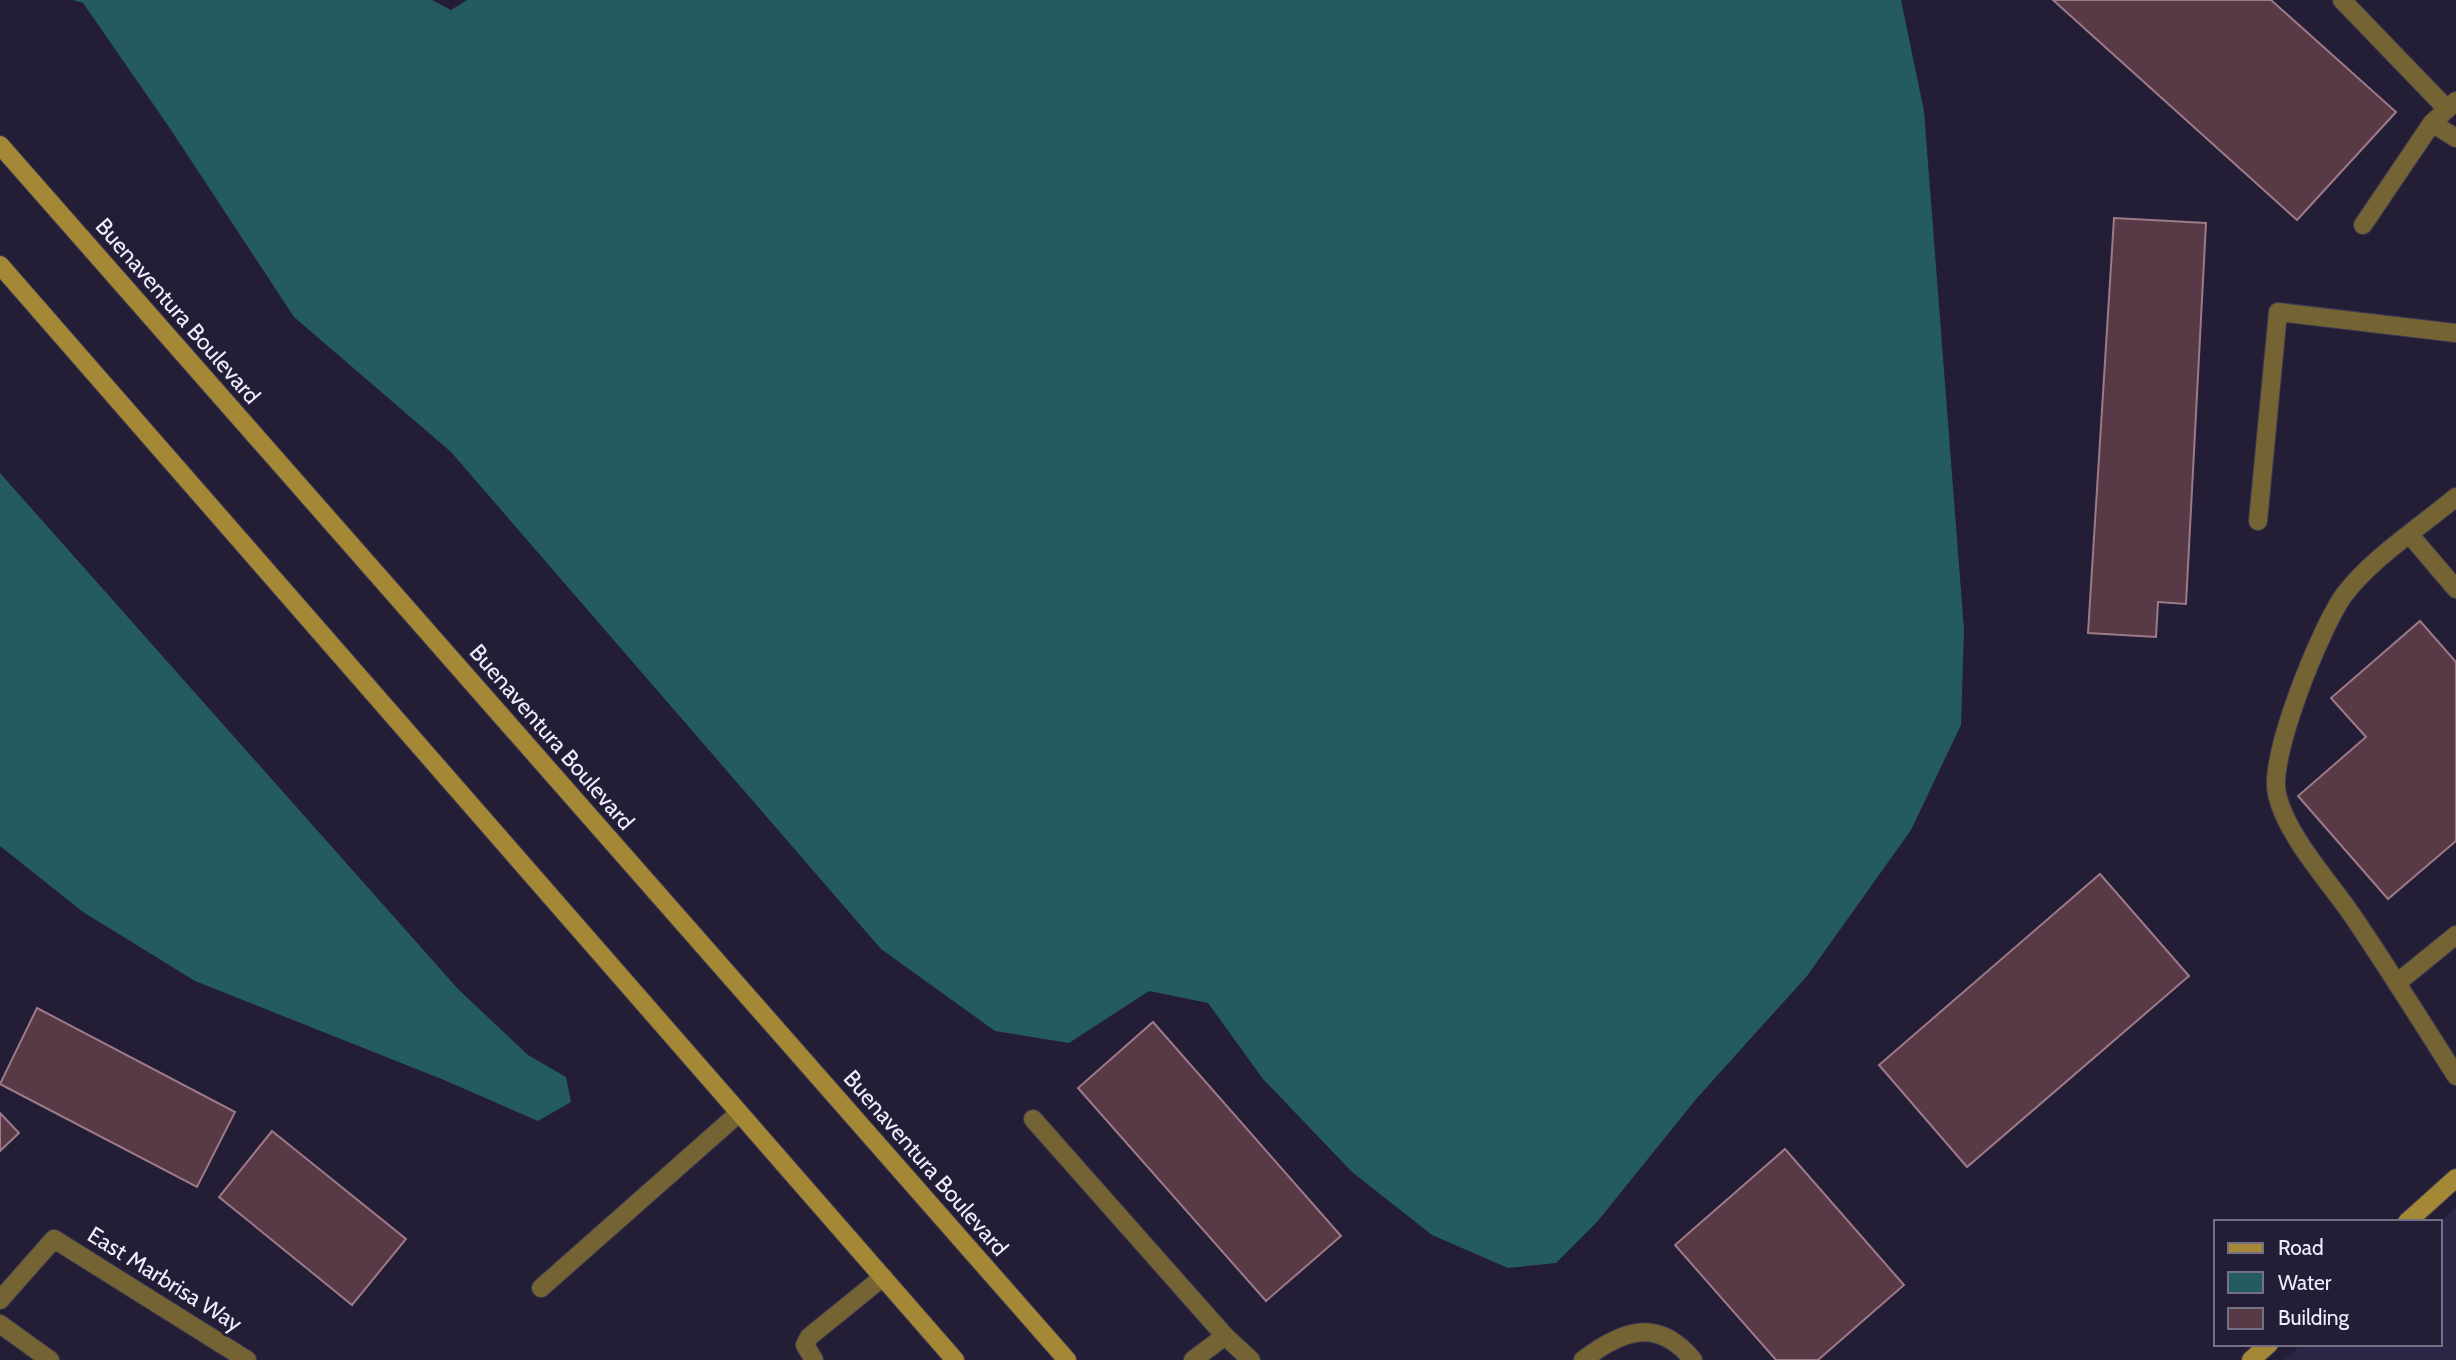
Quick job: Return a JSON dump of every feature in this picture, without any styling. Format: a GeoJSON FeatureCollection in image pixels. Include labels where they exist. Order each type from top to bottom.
{"type":"FeatureCollection","features":[{"type":"Feature","properties":{"kind":"main road","name":"Buenaventura Boulevard"},"geometry":{"type":"LineString","coordinates":[[0,145],[1067,1360]]}},
{"type":"Feature","properties":{"kind":"main road"},"geometry":{"type":"LineString","coordinates":[[0,265],[956,1360]]}},
{"type":"Feature","properties":{"kind":"main road"},"geometry":{"type":"LineString","coordinates":[[2409,1220],[2456,1178]]}},
{"type":"Feature","properties":{"kind":"main road"},"geometry":{"type":"LineString","coordinates":[[2251,1360],[2267,1346]]}},
{"type":"Feature","properties":{"kind":"lane"},"geometry":{"type":"LineString","coordinates":[[2342,0],[2452,105],[2432,123],[2364,225]]}},
{"type":"Feature","properties":{"kind":"lane"},"geometry":{"type":"LineString","coordinates":[[2432,123],[2456,138]]}},
{"type":"Feature","properties":{"kind":"lane"},"geometry":{"type":"LineString","coordinates":[[2258,521],[2278,312],[2456,333]]}},
{"type":"Feature","properties":{"kind":"lane"},"geometry":{"type":"LineString","coordinates":[[2456,497],[2344,596],[2310,663],[2281,742],[2276,792],[2287,823],[2397,982],[2456,1076]]}},
{"type":"Feature","properties":{"kind":"lane"},"geometry":{"type":"LineString","coordinates":[[2410,535],[2456,589]]}},
{"type":"Feature","properties":{"kind":"lane"},"geometry":{"type":"LineString","coordinates":[[2397,982],[2456,935]]}},
{"type":"Feature","properties":{"kind":"lane"},"geometry":{"type":"LineString","coordinates":[[541,1288],[739,1113]]}},
{"type":"Feature","properties":{"kind":"lane"},"geometry":{"type":"LineString","coordinates":[[1033,1119],[1225,1336],[1251,1360]]}},
{"type":"Feature","properties":{"kind":"lane","name":"East Marbrisa Way"},"geometry":{"type":"LineString","coordinates":[[0,1300],[54,1239],[247,1360]]}},
{"type":"Feature","properties":{"kind":"lane"},"geometry":{"type":"LineString","coordinates":[[814,1360],[805,1345],[809,1337],[883,1277]]}},
{"type":"Feature","properties":{"kind":"lane"},"geometry":{"type":"LineString","coordinates":[[0,1324],[50,1360]]}},
{"type":"Feature","properties":{"kind":"lane"},"geometry":{"type":"LineString","coordinates":[[1583,1360],[1611,1339],[1633,1332],[1660,1335],[1693,1360]]}},
{"type":"Feature","properties":{"kind":"lane"},"geometry":{"type":"LineString","coordinates":[[1193,1360],[1225,1336]]}},
{"type":"Feature","properties":{"kind":"shaded area"},"geometry":{"type":"Polygon","coordinates":[[[2456,1207],[2456,1360],[2284,1360],[2300,1346],[2442,1346],[2442,1220],[2456,1207]]]}},
{"type":"Feature","properties":{"kind":"water"},"geometry":{"type":"Polygon","coordinates":[[[73,0],[432,0],[451,10],[467,0],[1901,0],[1924,111],[1964,630],[1961,725],[1911,830],[1807,976],[1697,1098],[1597,1222],[1556,1263],[1508,1268],[1432,1235],[1352,1172],[1263,1079],[1208,1003],[1149,991],[1069,1043],[995,1031],[881,949],[451,452],[294,317],[169,127],[83,3],[73,0]]]}},
{"type":"Feature","properties":{"kind":"water"},"geometry":{"type":"Polygon","coordinates":[[[0,473],[458,989],[528,1055],[566,1077],[571,1102],[538,1121],[444,1080],[195,981],[83,912],[0,846],[0,473]]]}},
{"type":"Feature","properties":{"kind":"building"},"geometry":{"type":"Polygon","coordinates":[[[2053,0],[2271,0],[2396,112],[2297,220],[2053,0]]]}},
{"type":"Feature","properties":{"kind":"building"},"geometry":{"type":"Polygon","coordinates":[[[2114,218],[2206,223],[2186,604],[2158,602],[2156,637],[2088,633],[2114,218]]]}},
{"type":"Feature","properties":{"kind":"building"},"geometry":{"type":"Polygon","coordinates":[[[2420,621],[2456,662],[2456,841],[2388,899],[2298,796],[2366,737],[2331,698],[2420,621]]]}},
{"type":"Feature","properties":{"kind":"building"},"geometry":{"type":"Polygon","coordinates":[[[2100,874],[2189,976],[1967,1167],[1879,1065],[2100,874]]]}},
{"type":"Feature","properties":{"kind":"building"},"geometry":{"type":"Polygon","coordinates":[[[37,1008],[235,1112],[197,1187],[0,1084],[37,1008]]]}},
{"type":"Feature","properties":{"kind":"building"},"geometry":{"type":"Polygon","coordinates":[[[1153,1022],[1341,1236],[1266,1301],[1078,1088],[1153,1022]]]}},
{"type":"Feature","properties":{"kind":"building"},"geometry":{"type":"Polygon","coordinates":[[[0,1113],[19,1133],[0,1151],[0,1113]]]}},
{"type":"Feature","properties":{"kind":"building"},"geometry":{"type":"Polygon","coordinates":[[[272,1131],[406,1239],[352,1305],[219,1197],[272,1131]]]}},
{"type":"Feature","properties":{"kind":"building"},"geometry":{"type":"Polygon","coordinates":[[[1785,1149],[1904,1285],[1818,1360],[1776,1360],[1675,1245],[1785,1149]]]}}]}
